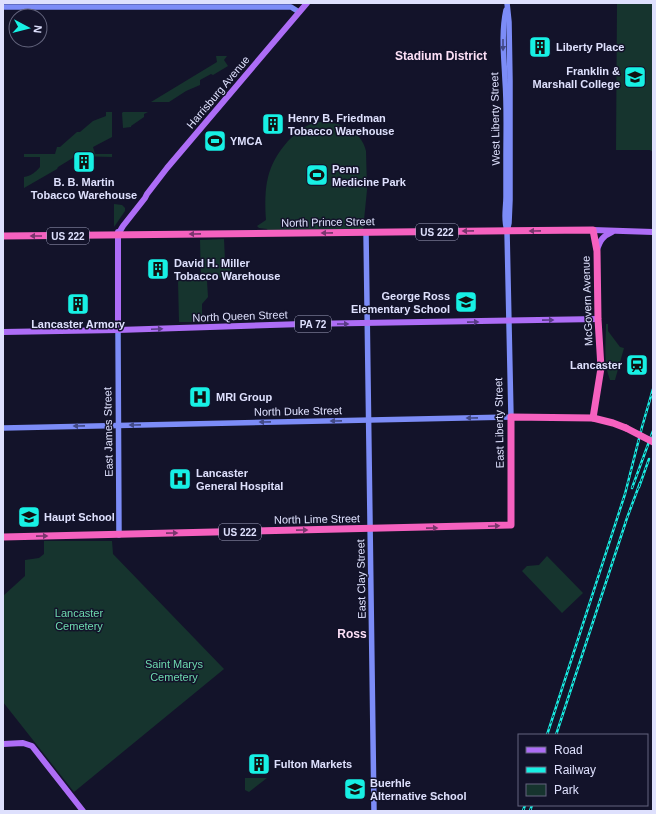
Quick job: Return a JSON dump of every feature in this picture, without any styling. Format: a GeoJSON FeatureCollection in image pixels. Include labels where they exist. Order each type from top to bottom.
{"type":"FeatureCollection","features":[{"type":"Feature","properties":{"kind":"highway","name":"North Prince Street"},"geometry":{"type":"LineString","coordinates":[[3,236],[593,230]]}},
{"type":"Feature","properties":{"kind":"highway","name":"McGovern Avenue"},"geometry":{"type":"LineString","coordinates":[[593,230],[597,251],[598,319],[601,368],[593,418]]}},
{"type":"Feature","properties":{"kind":"highway","name":"North Duke Street"},"geometry":{"type":"LineString","coordinates":[[511,417],[593,418],[626,428],[653,442]]}},
{"type":"Feature","properties":{"kind":"highway","name":"East Liberty Street"},"geometry":{"type":"LineString","coordinates":[[511,417],[511,525]]}},
{"type":"Feature","properties":{"kind":"highway","name":"North Lime Street"},"geometry":{"type":"LineString","coordinates":[[3,537],[511,525]]}},
{"type":"Feature","properties":{"kind":"main road","name":"Harrisburg Avenue"},"geometry":{"type":"LineString","coordinates":[[117,236],[147,194],[220,104],[306,3]]}},
{"type":"Feature","properties":{"kind":"main road","name":"West Liberty Street"},"geometry":{"type":"LineString","coordinates":[[506,5],[509,22],[510,81],[510,223],[507,231],[509,321]]}},
{"type":"Feature","properties":{"kind":"main road"},"geometry":{"type":"LineString","coordinates":[[3,7],[286,7],[295,9],[299,12]]}},
{"type":"Feature","properties":{"kind":"main road","name":"North Prince Street"},"geometry":{"type":"LineString","coordinates":[[593,230],[605,230],[612,232],[653,232]]}},
{"type":"Feature","properties":{"kind":"main road","name":"East Clay Street"},"geometry":{"type":"LineString","coordinates":[[366,232],[374,811]]}},
{"type":"Feature","properties":{"kind":"main road"},"geometry":{"type":"LineString","coordinates":[[597,251],[602,237],[612,232]]}},
{"type":"Feature","properties":{"kind":"main road"},"geometry":{"type":"LineString","coordinates":[[117,236],[118,330]]}},
{"type":"Feature","properties":{"kind":"main road","name":"North Queen Street"},"geometry":{"type":"LineString","coordinates":[[3,332],[118,330],[244,325],[598,319]]}},
{"type":"Feature","properties":{"kind":"main road","name":"East Liberty Street"},"geometry":{"type":"LineString","coordinates":[[509,321],[511,417]]}},
{"type":"Feature","properties":{"kind":"main road","name":"East James Street"},"geometry":{"type":"LineString","coordinates":[[118,330],[119,534]]}},
{"type":"Feature","properties":{"kind":"main road","name":"North Duke Street"},"geometry":{"type":"LineString","coordinates":[[3,428],[511,417]]}},
{"type":"Feature","properties":{"kind":"main road"},"geometry":{"type":"LineString","coordinates":[[3,744],[25,744],[32,746],[83,811]]}},
{"type":"Feature","properties":{"kind":"green space","name":"Franklin & Marshall College"},"geometry":{"type":"Polygon","coordinates":[[[617,3],[653,3],[653,152],[650,150],[616,150],[617,3]]]}},
{"type":"Feature","properties":{"kind":"green space"},"geometry":{"type":"Polygon","coordinates":[[[216,56],[227,56],[224,60],[228,66],[213,75],[211,74],[200,80],[200,85],[186,91],[169,102],[151,102],[217,62],[216,56]]]}},
{"type":"Feature","properties":{"kind":"green space"},"geometry":{"type":"Polygon","coordinates":[[[106,112],[112,112],[112,137],[93,147],[95,154],[112,154],[112,157],[76,156],[24,188],[24,177],[37,171],[40,167],[40,157],[24,157],[24,154],[55,154],[57,147],[60,147],[77,132],[80,132],[93,121],[106,116],[106,112]]]}},
{"type":"Feature","properties":{"kind":"green space"},"geometry":{"type":"Polygon","coordinates":[[[123,112],[148,112],[131,127],[123,128],[123,112]]]}},
{"type":"Feature","properties":{"kind":"green space","name":"Penn Medicine Park"},"geometry":{"type":"Polygon","coordinates":[[[317,122],[333,123],[348,128],[359,137],[363,143],[366,151],[367,190],[363,230],[268,231],[267,229],[259,228],[257,226],[266,220],[266,187],[275,159],[288,141],[305,127],[317,122]]]}},
{"type":"Feature","properties":{"kind":"green space"},"geometry":{"type":"Polygon","coordinates":[[[114,204],[122,205],[125,208],[125,211],[114,227],[114,204]]]}},
{"type":"Feature","properties":{"kind":"green space"},"geometry":{"type":"Polygon","coordinates":[[[224,239],[225,261],[231,261],[231,277],[201,278],[200,240],[224,239]]]}},
{"type":"Feature","properties":{"kind":"green space"},"geometry":{"type":"Polygon","coordinates":[[[178,281],[207,281],[208,297],[202,304],[202,322],[179,322],[178,281]]]}},
{"type":"Feature","properties":{"kind":"green space"},"geometry":{"type":"Polygon","coordinates":[[[606,324],[608,324],[608,331],[620,347],[624,348],[615,380],[610,380],[606,366],[606,324]]]}},
{"type":"Feature","properties":{"kind":"green space","name":"Lancaster Cemetery"},"geometry":{"type":"Polygon","coordinates":[[[44,541],[112,541],[113,554],[224,669],[74,792],[3,702],[3,596],[25,576],[25,560],[39,558],[44,554],[44,541]]]}},
{"type":"Feature","properties":{"kind":"green space"},"geometry":{"type":"Polygon","coordinates":[[[547,556],[583,593],[562,613],[522,571],[527,566],[539,565],[547,556]]]}},
{"type":"Feature","properties":{"kind":"green space"},"geometry":{"type":"Polygon","coordinates":[[[245,778],[267,778],[249,792],[245,790],[245,778]]]}},
{"type":"Feature","properties":{"kind":"railway"},"geometry":{"type":"LineString","coordinates":[[547,734],[625,494],[653,389]]}},
{"type":"Feature","properties":{"kind":"railway"},"geometry":{"type":"LineString","coordinates":[[632,488],[653,431]]}},
{"type":"Feature","properties":{"kind":"railway"},"geometry":{"type":"LineString","coordinates":[[639,487],[649,459]]}},
{"type":"Feature","properties":{"kind":"railway"},"geometry":{"type":"LineString","coordinates":[[556,734],[627,518],[640,483]]}},
{"type":"Feature","properties":{"kind":"railway"},"geometry":{"type":"LineString","coordinates":[[523,811],[525,806]]}},
{"type":"Feature","properties":{"kind":"railway"},"geometry":{"type":"LineString","coordinates":[[530,811],[532,806]]}},
{"type":"Feature","properties":{"kind":"place","name":"Liberty Place"},"geometry":{"type":"Point","coordinates":[540,47]}},
{"type":"Feature","properties":{"kind":"place","name":"Franklin & Marshall College"},"geometry":{"type":"Point","coordinates":[635,77]}},
{"type":"Feature","properties":{"kind":"place","name":"Henry B. Friedman Tobacco Warehouse"},"geometry":{"type":"Point","coordinates":[273,124]}},
{"type":"Feature","properties":{"kind":"place","name":"YMCA"},"geometry":{"type":"Point","coordinates":[215,141]}},
{"type":"Feature","properties":{"kind":"place","name":"B. B. Martin Tobacco Warehouse"},"geometry":{"type":"Point","coordinates":[84,162]}},
{"type":"Feature","properties":{"kind":"place","name":"Penn Medicine Park"},"geometry":{"type":"Point","coordinates":[317,175]}},
{"type":"Feature","properties":{"kind":"place","name":"David H. Miller Tobacco Warehouse"},"geometry":{"type":"Point","coordinates":[158,269]}},
{"type":"Feature","properties":{"kind":"place","name":"George Ross Elementary School"},"geometry":{"type":"Point","coordinates":[466,302]}},
{"type":"Feature","properties":{"kind":"place","name":"Lancaster Armory"},"geometry":{"type":"Point","coordinates":[78,304]}},
{"type":"Feature","properties":{"kind":"place","name":"Lancaster"},"geometry":{"type":"Point","coordinates":[637,365]}},
{"type":"Feature","properties":{"kind":"place","name":"MRI Group"},"geometry":{"type":"Point","coordinates":[200,397]}},
{"type":"Feature","properties":{"kind":"place","name":"Lancaster General Hospital"},"geometry":{"type":"Point","coordinates":[180,479]}},
{"type":"Feature","properties":{"kind":"place","name":"Haupt School"},"geometry":{"type":"Point","coordinates":[29,517]}},
{"type":"Feature","properties":{"kind":"place","name":"Fulton Markets"},"geometry":{"type":"Point","coordinates":[259,764]}},
{"type":"Feature","properties":{"kind":"place","name":"Buerhle Alternative School"},"geometry":{"type":"Point","coordinates":[355,789]}},
{"type":"Feature","properties":{"kind":"district","name":"Stadium District"},"geometry":{"type":"Point","coordinates":[441,56]}},
{"type":"Feature","properties":{"kind":"district","name":"Ross"},"geometry":{"type":"Point","coordinates":[352,634]}},
{"type":"Feature","properties":{"kind":"park label","name":"Saint Marys Cemetery"},"geometry":{"type":"Point","coordinates":[174,670]}}]}
